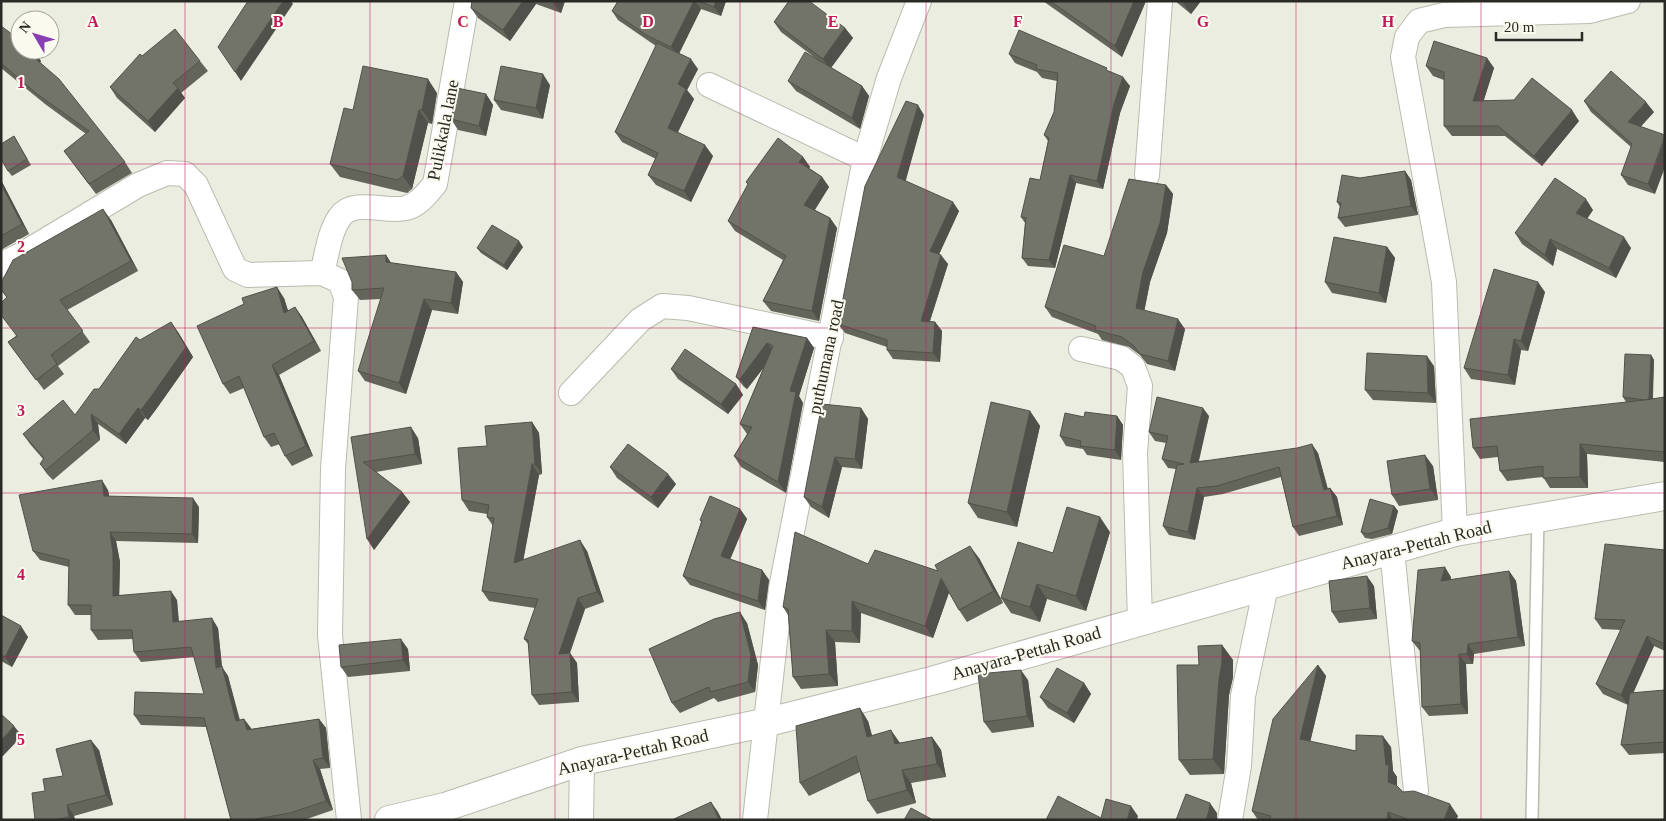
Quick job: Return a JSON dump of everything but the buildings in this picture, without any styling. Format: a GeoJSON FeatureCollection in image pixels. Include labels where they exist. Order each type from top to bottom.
{"type":"FeatureCollection","features":[{"type":"Feature","properties":{"kind":"main road","name":"Anayara-Pettah Road"},"geometry":{"type":"LineString","coordinates":[[389,820],[445,807],[582,761],[768,722],[935,680],[1455,532],[1665,496]]}},
{"type":"Feature","properties":{"kind":"street","name":"Pulikkala lane"},"geometry":{"type":"LineString","coordinates":[[322,273],[332,236],[340,216],[356,208],[406,208],[422,200],[435,184],[467,1]]}},
{"type":"Feature","properties":{"kind":"street","name":"puthumana road"},"geometry":{"type":"LineString","coordinates":[[755,820],[768,722],[781,588],[865,159],[889,78],[919,1]]}},
{"type":"Feature","properties":{"kind":"street"},"geometry":{"type":"LineString","coordinates":[[1147,175],[1160,1]]}},
{"type":"Feature","properties":{"kind":"street"},"geometry":{"type":"LineString","coordinates":[[1455,532],[1444,282],[1403,57],[1407,36],[1419,21],[1444,15],[1590,11],[1628,1]]}},
{"type":"Feature","properties":{"kind":"street"},"geometry":{"type":"LineString","coordinates":[[709,85],[865,159]]}},
{"type":"Feature","properties":{"kind":"street"},"geometry":{"type":"LineString","coordinates":[[1,265],[24,254],[138,185],[167,173],[185,174],[196,184],[235,269],[248,275],[322,273],[340,281],[346,296],[333,469],[330,635],[349,820]]}},
{"type":"Feature","properties":{"kind":"street"},"geometry":{"type":"LineString","coordinates":[[571,393],[640,320],[662,306],[688,308],[831,338]]}},
{"type":"Feature","properties":{"kind":"street"},"geometry":{"type":"LineString","coordinates":[[1081,349],[1121,358],[1133,368],[1140,386],[1135,452],[1140,621]]}},
{"type":"Feature","properties":{"kind":"street"},"geometry":{"type":"LineString","coordinates":[[1392,550],[1416,791]]}},
{"type":"Feature","properties":{"kind":"street"},"geometry":{"type":"LineString","coordinates":[[1230,820],[1239,766],[1242,696],[1266,586]]}},
{"type":"Feature","properties":{"kind":"street"},"geometry":{"type":"LineString","coordinates":[[580,820],[582,761]]}},
{"type":"Feature","properties":{"kind":"lane"},"geometry":{"type":"LineString","coordinates":[[1532,820],[1538,517]]}}]}
